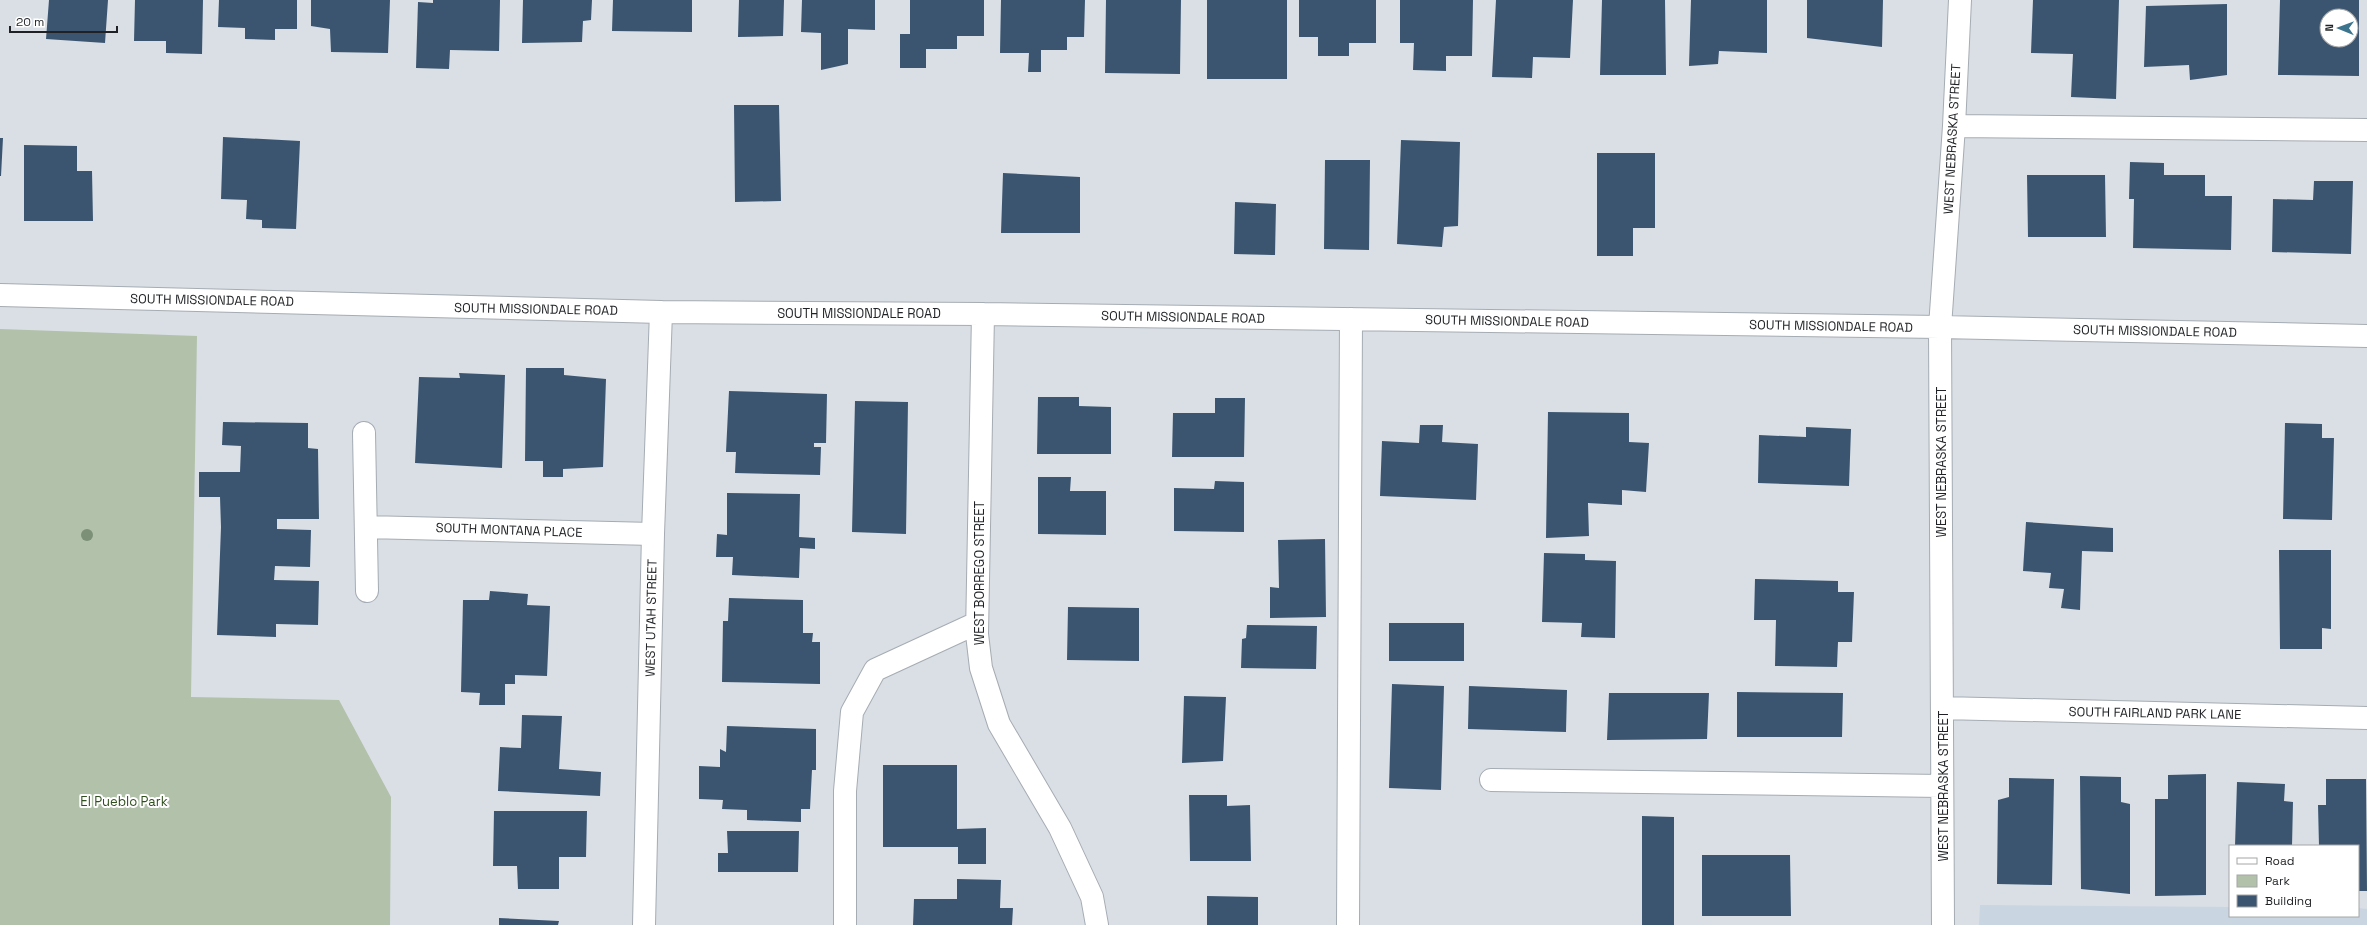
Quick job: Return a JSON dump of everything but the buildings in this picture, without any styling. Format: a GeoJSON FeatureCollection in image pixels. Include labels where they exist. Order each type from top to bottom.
{"type":"FeatureCollection","features":[{"type":"Feature","properties":{"kind":"street","name":"WEST NEBRASKA STREET"},"geometry":{"type":"LineString","coordinates":[[1944,925],[1940,327],[1954,126],[1960,0]]}},
{"type":"Feature","properties":{"kind":"street"},"geometry":{"type":"LineString","coordinates":[[1954,126],[2367,130]]}},
{"type":"Feature","properties":{"kind":"street","name":"SOUTH MISSIONDALE ROAD"},"geometry":{"type":"LineString","coordinates":[[0,295],[661,312],[983,314],[1940,327],[2367,336]]}},
{"type":"Feature","properties":{"kind":"street","name":"WEST UTAH STREET"},"geometry":{"type":"LineString","coordinates":[[644,925],[652,534],[661,312]]}},
{"type":"Feature","properties":{"kind":"street","name":"WEST BORREGO STREET"},"geometry":{"type":"LineString","coordinates":[[983,314],[977,623],[981,668],[999,724],[1060,828],[1092,897],[1097,925]]}},
{"type":"Feature","properties":{"kind":"street"},"geometry":{"type":"LineString","coordinates":[[1348,925],[1351,319]]}},
{"type":"Feature","properties":{"kind":"street"},"geometry":{"type":"LineString","coordinates":[[364,433],[367,591]]}},
{"type":"Feature","properties":{"kind":"street","name":"SOUTH MONTANA PLACE"},"geometry":{"type":"LineString","coordinates":[[366,527],[652,534]]}},
{"type":"Feature","properties":{"kind":"street"},"geometry":{"type":"LineString","coordinates":[[845,925],[845,791],[852,712],[875,670],[977,623]]}},
{"type":"Feature","properties":{"kind":"street","name":"SOUTH FAIRLAND PARK LANE"},"geometry":{"type":"LineString","coordinates":[[1942,708],[2367,718]]}},
{"type":"Feature","properties":{"kind":"street"},"geometry":{"type":"LineString","coordinates":[[1491,780],[1942,786]]}},
{"type":"Feature","properties":{"kind":"shaded area"},"geometry":{"type":"Polygon","coordinates":[[[1980,905],[2229,907],[2229,917],[2359,917],[2359,908],[2367,909],[2367,925],[1979,925],[1980,905]]]}},
{"type":"Feature","properties":{"kind":"green space","name":"El Pueblo Park"},"geometry":{"type":"Polygon","coordinates":[[[0,329],[197,336],[191,697],[339,700],[391,797],[390,925],[0,925],[0,329]]]}}]}
